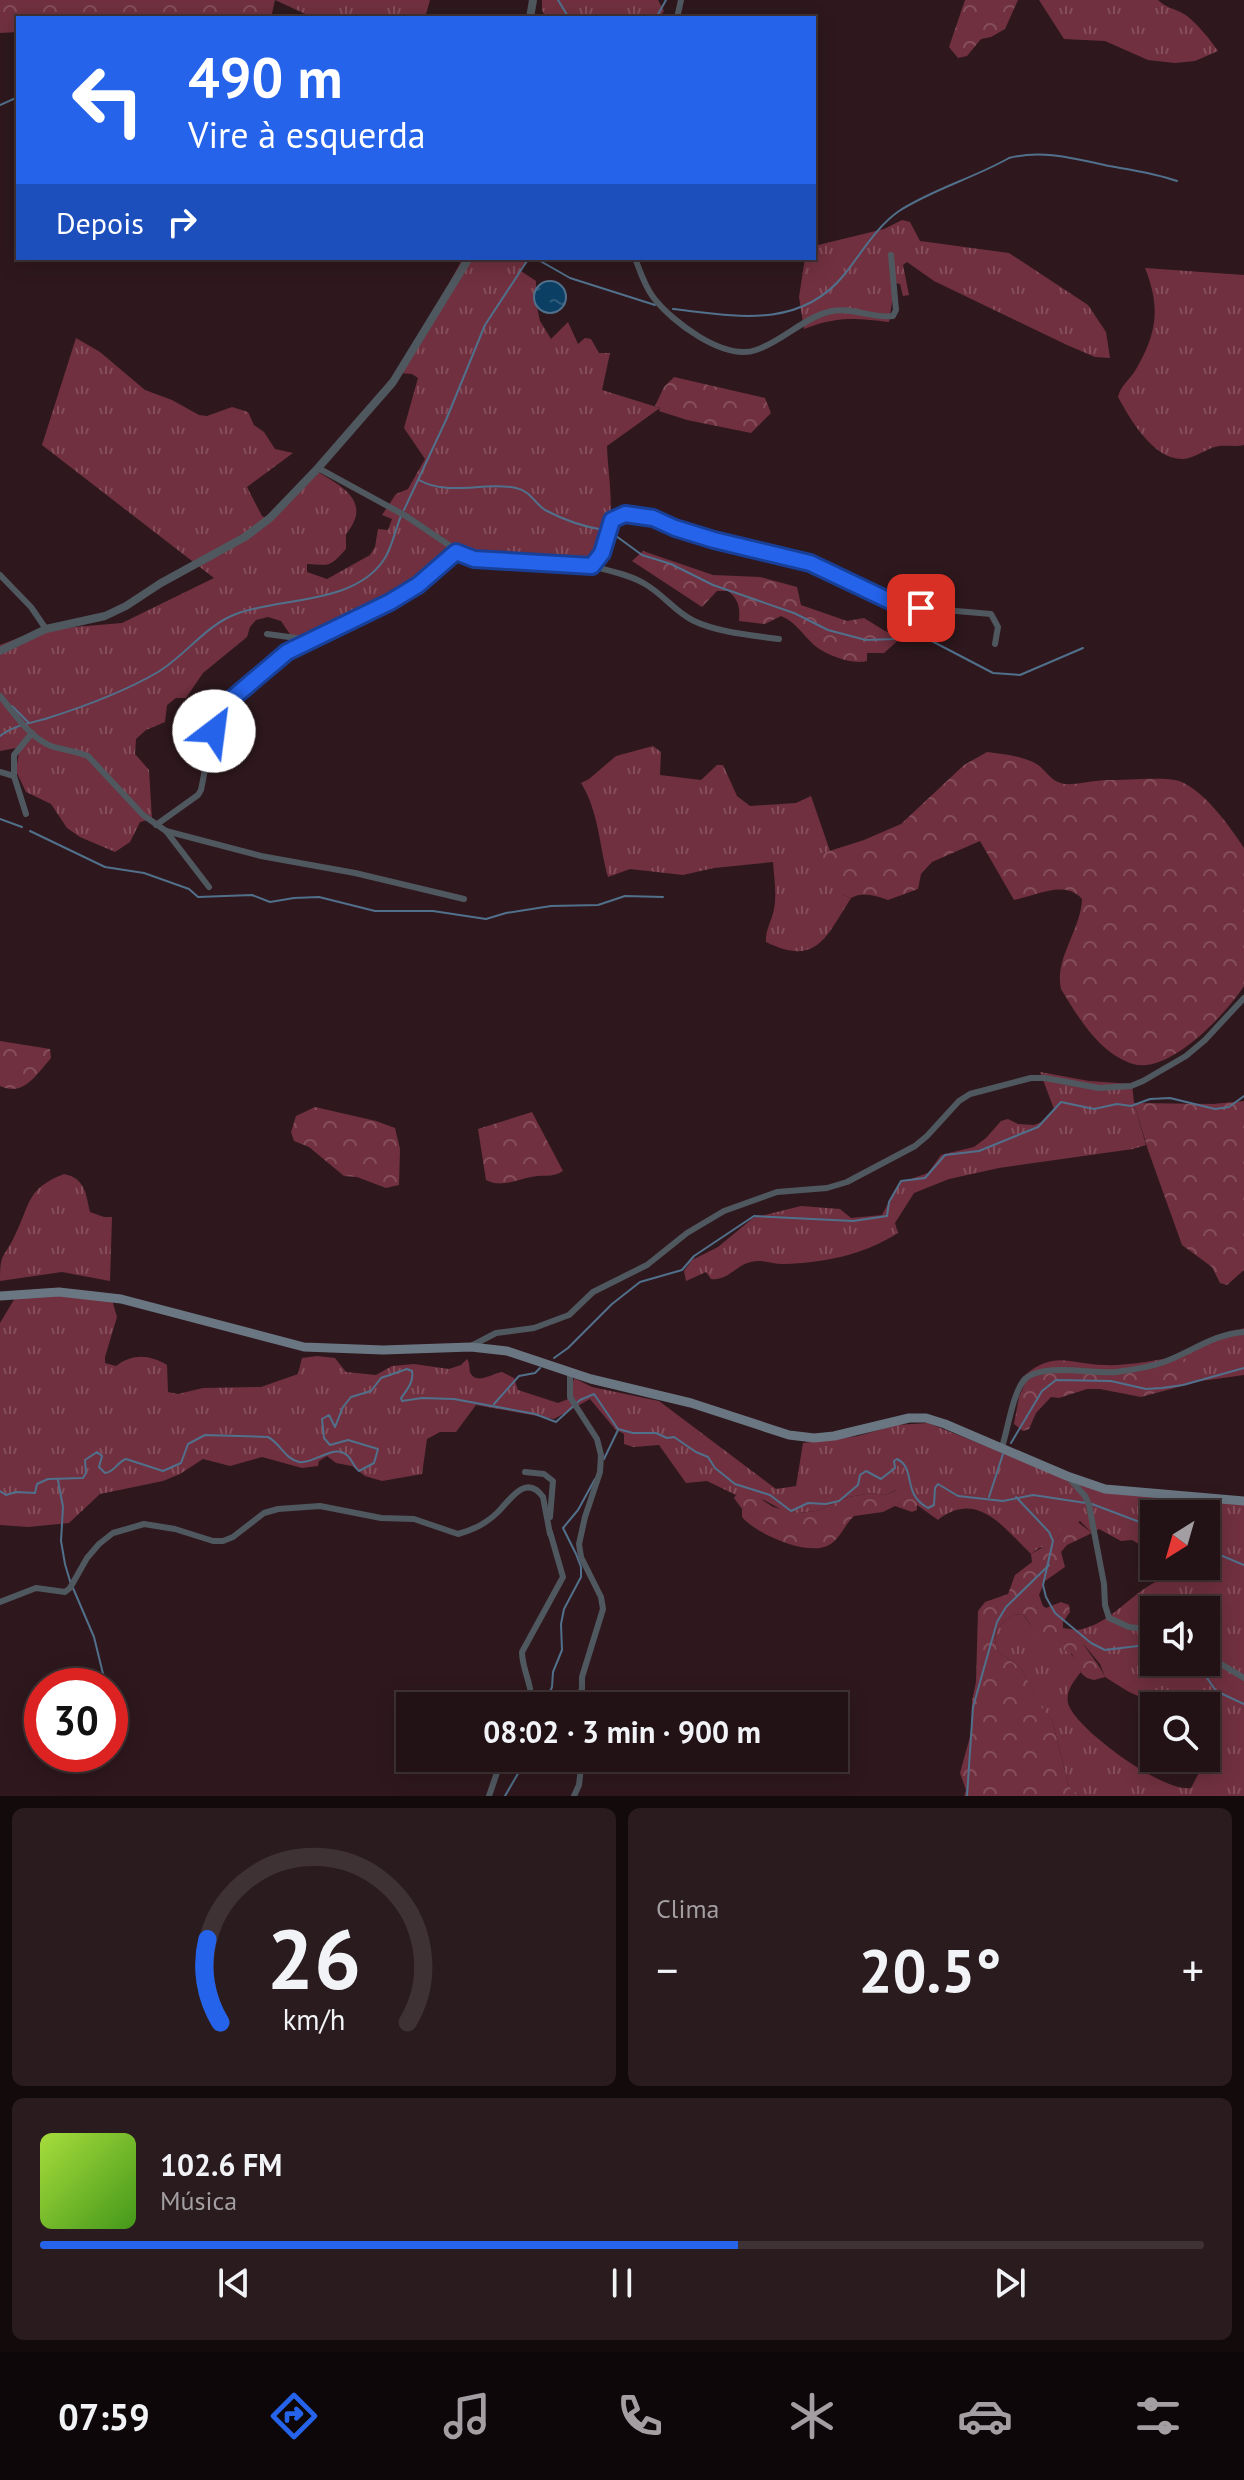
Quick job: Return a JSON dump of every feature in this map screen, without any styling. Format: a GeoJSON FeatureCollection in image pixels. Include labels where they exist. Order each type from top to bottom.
{"type":"FeatureCollection","features":[{"type":"Feature","properties":{"kind":"main road"},"geometry":{"type":"LineString","coordinates":[[0,1296],[59,1292],[121,1299],[304,1347],[383,1350],[471,1347],[507,1351],[614,1386],[691,1403],[789,1435],[814,1438],[834,1436],[909,1418],[926,1418],[1105,1489],[1244,1501]]}},
{"type":"Feature","properties":{"kind":"street"},"geometry":{"type":"LineString","coordinates":[[636,260],[646,286],[663,309],[708,342],[742,354],[760,349],[830,311],[893,316],[896,310],[891,255]]}},
{"type":"Feature","properties":{"kind":"street"},"geometry":{"type":"LineString","coordinates":[[0,651],[46,629],[105,616],[245,537],[270,518],[393,382],[468,260]]}},
{"type":"Feature","properties":{"kind":"street"},"geometry":{"type":"LineString","coordinates":[[318,468],[402,514],[456,552],[474,559],[592,566],[646,584],[679,613],[697,623],[725,631],[779,639]]}},
{"type":"Feature","properties":{"kind":"street"},"geometry":{"type":"LineString","coordinates":[[592,566],[602,553],[612,520],[625,514],[636,514],[701,536],[810,563],[890,601],[921,608],[991,614],[998,627],[995,644]]}},
{"type":"Feature","properties":{"kind":"street"},"geometry":{"type":"LineString","coordinates":[[156,825],[198,795],[215,718],[221,708],[287,652],[390,602],[418,585],[456,552]]}},
{"type":"Feature","properties":{"kind":"street"},"geometry":{"type":"LineString","coordinates":[[0,575],[31,607],[46,629]]}},
{"type":"Feature","properties":{"kind":"street"},"geometry":{"type":"LineString","coordinates":[[267,634],[312,640]]}},
{"type":"Feature","properties":{"kind":"street"},"geometry":{"type":"LineString","coordinates":[[0,696],[29,730],[53,746],[88,756],[122,793],[166,831],[261,856],[355,873],[464,899]]}},
{"type":"Feature","properties":{"kind":"street"},"geometry":{"type":"LineString","coordinates":[[178,734],[202,724],[214,731]]}},
{"type":"Feature","properties":{"kind":"street"},"geometry":{"type":"LineString","coordinates":[[26,814],[14,776],[14,755],[29,730]]}},
{"type":"Feature","properties":{"kind":"street"},"geometry":{"type":"LineString","coordinates":[[0,772],[14,776]]}},
{"type":"Feature","properties":{"kind":"street"},"geometry":{"type":"LineString","coordinates":[[166,831],[209,887]]}},
{"type":"Feature","properties":{"kind":"street"},"geometry":{"type":"LineString","coordinates":[[471,1347],[496,1333],[534,1328],[569,1315],[606,1283],[647,1265],[687,1233],[724,1211],[777,1192],[827,1188],[847,1182],[915,1146],[959,1101],[970,1094],[1031,1078],[1099,1088],[1131,1086],[1143,1081],[1186,1056],[1244,998]]}},
{"type":"Feature","properties":{"kind":"street"},"geometry":{"type":"LineString","coordinates":[[1002,1447],[1018,1390],[1026,1378],[1041,1371],[1091,1373],[1142,1368],[1164,1362],[1216,1337],[1244,1332]]}},
{"type":"Feature","properties":{"kind":"street"},"geometry":{"type":"LineString","coordinates":[[570,1372],[569,1389],[573,1405],[597,1439],[601,1455],[600,1472],[579,1544],[603,1609],[582,1677],[581,1691]]}},
{"type":"Feature","properties":{"kind":"street"},"geometry":{"type":"LineString","coordinates":[[525,1472],[544,1474],[553,1481],[550,1534]]}},
{"type":"Feature","properties":{"kind":"street"},"geometry":{"type":"LineString","coordinates":[[1067,1476],[1085,1496],[1090,1509],[1109,1618],[1140,1628]]}},
{"type":"Feature","properties":{"kind":"street"},"geometry":{"type":"LineString","coordinates":[[0,1602],[36,1588],[65,1592],[99,1544],[113,1533],[144,1524],[223,1541],[264,1513],[320,1506],[381,1518],[414,1519],[458,1534],[487,1521],[518,1490],[529,1487],[543,1497],[563,1577],[522,1652],[533,1692]]}},
{"type":"Feature","properties":{"kind":"street"},"geometry":{"type":"LineString","coordinates":[[1220,1663],[1244,1678]]}},
{"type":"Feature","properties":{"kind":"street"},"geometry":{"type":"LineString","coordinates":[[489,1796],[497,1772]]}},
{"type":"Feature","properties":{"kind":"street"},"geometry":{"type":"LineString","coordinates":[[574,1796],[580,1772]]}},
{"type":"Feature","properties":{"kind":"green space"},"geometry":{"type":"Polygon","coordinates":[[[0,0],[275,0],[271,16],[16,16],[16,32],[0,33],[0,0]]]}},
{"type":"Feature","properties":{"kind":"green space"},"geometry":{"type":"Polygon","coordinates":[[[275,0],[430,0],[426,16],[310,16],[275,0]]]}},
{"type":"Feature","properties":{"kind":"green space"},"geometry":{"type":"Polygon","coordinates":[[[542,0],[658,0],[664,11],[660,16],[545,16],[542,0]]]}},
{"type":"Feature","properties":{"kind":"green space"},"geometry":{"type":"Polygon","coordinates":[[[965,0],[1018,0],[1005,29],[981,39],[967,56],[958,58],[949,47],[965,0]]]}},
{"type":"Feature","properties":{"kind":"green space"},"geometry":{"type":"Polygon","coordinates":[[[1039,0],[1158,0],[1187,16],[1218,51],[1195,61],[1175,63],[1148,60],[1105,41],[1064,39],[1039,0]]]}},
{"type":"Feature","properties":{"kind":"green space"},"geometry":{"type":"Polygon","coordinates":[[[902,220],[910,222],[920,241],[1009,253],[1088,305],[1106,332],[1110,358],[1095,357],[1067,345],[934,281],[907,262],[903,265],[909,295],[903,296],[900,284],[895,283],[889,322],[846,319],[804,329],[799,297],[805,260],[816,260],[816,246],[884,229],[902,220]]]}},
{"type":"Feature","properties":{"kind":"green space"},"geometry":{"type":"Polygon","coordinates":[[[462,260],[527,260],[521,271],[536,281],[540,321],[551,339],[568,322],[578,344],[585,338],[591,339],[599,353],[610,353],[602,390],[660,408],[607,446],[611,507],[607,536],[601,550],[592,562],[521,565],[463,559],[397,602],[362,609],[294,640],[281,621],[268,617],[256,620],[247,637],[203,673],[186,698],[176,698],[167,705],[165,722],[146,730],[136,739],[135,754],[149,770],[152,819],[140,822],[130,842],[115,852],[67,828],[51,804],[26,792],[16,771],[19,752],[16,748],[0,751],[0,645],[39,630],[122,623],[214,578],[42,445],[76,338],[100,352],[145,390],[199,415],[207,416],[232,407],[248,412],[254,425],[264,432],[275,449],[293,453],[247,487],[262,516],[266,518],[313,469],[350,495],[356,512],[346,534],[346,549],[329,564],[307,564],[307,572],[327,579],[370,555],[375,547],[378,529],[388,530],[392,519],[382,515],[396,494],[408,489],[425,459],[404,428],[418,378],[400,373],[462,260]]]}},
{"type":"Feature","properties":{"kind":"green space"},"geometry":{"type":"Polygon","coordinates":[[[1145,268],[1244,275],[1244,445],[1219,446],[1189,458],[1173,458],[1144,437],[1123,406],[1119,393],[1142,358],[1154,321],[1153,296],[1145,268]]]}},
{"type":"Feature","properties":{"kind":"green space"},"geometry":{"type":"Polygon","coordinates":[[[674,377],[765,398],[771,413],[751,433],[659,411],[660,408],[655,406],[664,387],[674,377]]]}},
{"type":"Feature","properties":{"kind":"green space"},"geometry":{"type":"Polygon","coordinates":[[[643,551],[713,575],[760,577],[797,587],[801,605],[847,621],[864,618],[902,637],[884,653],[867,653],[867,661],[854,662],[832,656],[819,649],[781,616],[765,624],[739,621],[738,604],[728,591],[717,591],[702,607],[632,561],[643,551]]]}},
{"type":"Feature","properties":{"kind":"green space"},"geometry":{"type":"Polygon","coordinates":[[[653,746],[661,752],[660,775],[701,780],[717,765],[723,765],[737,796],[750,806],[796,803],[811,796],[830,851],[820,854],[843,895],[851,898],[827,936],[818,944],[797,951],[766,942],[775,903],[773,862],[714,868],[683,875],[630,869],[608,877],[595,817],[581,783],[616,756],[653,746]]]}},
{"type":"Feature","properties":{"kind":"green space"},"geometry":{"type":"Polygon","coordinates":[[[987,752],[1030,761],[1056,781],[1065,784],[1103,780],[1175,780],[1205,798],[1244,848],[1244,986],[1224,1012],[1179,1052],[1147,1065],[1133,1064],[1100,1043],[1061,989],[1061,967],[1081,911],[1082,899],[1075,893],[1059,889],[1014,900],[980,841],[932,862],[921,874],[918,889],[888,900],[870,895],[851,898],[843,895],[815,868],[820,854],[901,824],[964,765],[987,752]]]}},
{"type":"Feature","properties":{"kind":"green space"},"geometry":{"type":"Polygon","coordinates":[[[0,1041],[50,1049],[51,1058],[29,1082],[16,1089],[8,1089],[0,1086],[0,1041]]]}},
{"type":"Feature","properties":{"kind":"green space"},"geometry":{"type":"Polygon","coordinates":[[[1040,1072],[1089,1081],[1132,1084],[1146,1145],[949,1179],[914,1193],[895,1223],[898,1233],[871,1247],[813,1262],[783,1264],[755,1261],[722,1278],[711,1279],[706,1272],[686,1281],[684,1271],[692,1260],[718,1247],[753,1218],[801,1206],[840,1209],[851,1218],[882,1215],[899,1183],[928,1173],[941,1155],[974,1147],[1001,1121],[1008,1119],[1018,1124],[1034,1125],[1044,1121],[1054,1109],[1040,1072]]]}},
{"type":"Feature","properties":{"kind":"green space"},"geometry":{"type":"Polygon","coordinates":[[[1244,1101],[1244,1270],[1227,1285],[1220,1283],[1212,1267],[1182,1245],[1134,1103],[1213,1104],[1244,1101]]]}},
{"type":"Feature","properties":{"kind":"green space"},"geometry":{"type":"Polygon","coordinates":[[[315,1107],[395,1128],[400,1149],[399,1185],[386,1188],[357,1177],[344,1176],[309,1147],[294,1141],[291,1132],[296,1116],[315,1107]]]}},
{"type":"Feature","properties":{"kind":"green space"},"geometry":{"type":"Polygon","coordinates":[[[532,1112],[563,1171],[503,1183],[486,1180],[478,1129],[532,1112]]]}},
{"type":"Feature","properties":{"kind":"green space"},"geometry":{"type":"Polygon","coordinates":[[[64,1174],[80,1183],[86,1193],[90,1212],[112,1217],[110,1281],[62,1272],[0,1281],[2,1260],[31,1198],[43,1185],[64,1174]]]}},
{"type":"Feature","properties":{"kind":"green space"},"geometry":{"type":"Polygon","coordinates":[[[48,1295],[112,1300],[117,1317],[105,1363],[116,1366],[142,1357],[161,1362],[167,1365],[168,1392],[178,1394],[203,1388],[261,1387],[298,1374],[302,1358],[317,1356],[335,1358],[346,1372],[376,1375],[392,1366],[414,1364],[449,1369],[467,1359],[470,1372],[476,1378],[502,1372],[514,1378],[518,1390],[558,1403],[573,1397],[574,1378],[592,1387],[659,1401],[776,1489],[796,1486],[803,1443],[858,1436],[896,1425],[928,1423],[1085,1486],[1209,1500],[1140,1500],[1140,1545],[1132,1540],[1121,1541],[1099,1529],[1092,1533],[1080,1521],[1050,1545],[1031,1554],[1000,1524],[977,1510],[952,1511],[938,1520],[917,1505],[917,1500],[896,1490],[885,1495],[872,1493],[848,1497],[817,1511],[797,1513],[784,1511],[764,1500],[738,1492],[736,1495],[707,1481],[686,1483],[659,1445],[633,1447],[624,1444],[624,1434],[615,1429],[590,1399],[554,1419],[476,1405],[456,1432],[440,1432],[427,1439],[422,1474],[382,1481],[365,1476],[352,1466],[336,1463],[327,1456],[319,1461],[318,1466],[302,1468],[262,1457],[230,1466],[203,1459],[163,1481],[100,1494],[69,1523],[28,1527],[0,1525],[0,1323],[15,1298],[48,1295]]]}},
{"type":"Feature","properties":{"kind":"green space"},"geometry":{"type":"Polygon","coordinates":[[[1244,1328],[1244,1375],[1201,1381],[1202,1374],[1174,1357],[1244,1328]]]}},
{"type":"Feature","properties":{"kind":"green space"},"geometry":{"type":"Polygon","coordinates":[[[1174,1357],[1193,1360],[1202,1374],[1201,1381],[1141,1397],[1087,1389],[1059,1398],[1051,1397],[1036,1413],[1029,1429],[1023,1431],[1014,1424],[1019,1397],[1027,1379],[1025,1375],[1045,1363],[1063,1360],[1121,1365],[1174,1357]]]}},
{"type":"Feature","properties":{"kind":"green space"},"geometry":{"type":"Polygon","coordinates":[[[904,1487],[913,1491],[917,1510],[912,1512],[895,1506],[883,1512],[854,1516],[833,1542],[820,1548],[796,1546],[759,1530],[742,1517],[742,1509],[734,1498],[738,1492],[749,1491],[773,1507],[797,1513],[817,1511],[848,1497],[872,1493],[885,1495],[904,1487]]]}},
{"type":"Feature","properties":{"kind":"green space"},"geometry":{"type":"Polygon","coordinates":[[[1220,1501],[1244,1504],[1244,1796],[1080,1796],[1069,1787],[1052,1720],[1042,1709],[1021,1668],[997,1651],[997,1628],[1012,1615],[1023,1614],[1030,1625],[1063,1647],[1076,1661],[1081,1672],[1070,1688],[1068,1701],[1076,1717],[1140,1772],[1178,1787],[1191,1788],[1199,1772],[1220,1772],[1220,1692],[1140,1692],[1140,1697],[1105,1677],[1100,1664],[1080,1640],[1077,1630],[1105,1619],[1159,1580],[1220,1580],[1220,1501]]]}},
{"type":"Feature","properties":{"kind":"green space"},"geometry":{"type":"Polygon","coordinates":[[[1070,1516],[1092,1533],[1067,1545],[1061,1552],[1065,1567],[1045,1581],[1039,1595],[1046,1608],[1061,1602],[1069,1605],[1070,1612],[1063,1622],[1063,1628],[1077,1630],[1105,1677],[1087,1678],[1072,1654],[1038,1635],[1023,1614],[1012,1615],[997,1628],[995,1640],[997,1651],[1021,1668],[1042,1708],[1052,1720],[1069,1787],[1080,1796],[964,1796],[966,1790],[960,1773],[971,1733],[978,1611],[985,1602],[1008,1594],[1015,1575],[1032,1562],[1031,1554],[1059,1538],[1060,1521],[1070,1516]]]}},
{"type":"Feature","properties":{"kind":"water"},"geometry":{"type":"Polygon","coordinates":[[[550,281],[561,286],[566,297],[561,308],[550,313],[539,308],[534,297],[539,286],[550,281]]]}},
{"type":"Feature","properties":{"kind":"waterway"},"geometry":{"type":"LineString","coordinates":[[558,0],[568,16]]}},
{"type":"Feature","properties":{"kind":"waterway"},"geometry":{"type":"LineString","coordinates":[[657,16],[666,0]]}},
{"type":"Feature","properties":{"kind":"waterway"},"geometry":{"type":"LineString","coordinates":[[0,105],[16,98]]}},
{"type":"Feature","properties":{"kind":"waterway"},"geometry":{"type":"LineString","coordinates":[[673,309],[742,316],[786,312],[807,304],[826,293],[844,275],[876,233],[899,211],[1009,158],[1034,154],[1059,156],[1177,181]]}},
{"type":"Feature","properties":{"kind":"waterway"},"geometry":{"type":"LineString","coordinates":[[404,510],[485,325],[528,260]]}},
{"type":"Feature","properties":{"kind":"waterway"},"geometry":{"type":"LineString","coordinates":[[538,260],[570,278],[655,305]]}},
{"type":"Feature","properties":{"kind":"waterway"},"geometry":{"type":"LineString","coordinates":[[419,480],[430,485],[454,488],[516,488],[552,513],[604,530]]}},
{"type":"Feature","properties":{"kind":"waterway"},"geometry":{"type":"LineString","coordinates":[[0,736],[16,727],[103,698],[145,679],[168,665],[215,625],[236,614],[314,598],[353,585],[370,575],[383,561],[401,516]]}},
{"type":"Feature","properties":{"kind":"waterway"},"geometry":{"type":"LineString","coordinates":[[612,533],[642,555],[671,564],[713,585],[794,613],[828,630],[866,640],[926,638],[993,673],[1020,675],[1083,648]]}},
{"type":"Feature","properties":{"kind":"waterway"},"geometry":{"type":"LineString","coordinates":[[12,706],[28,722]]}},
{"type":"Feature","properties":{"kind":"waterway"},"geometry":{"type":"LineString","coordinates":[[0,819],[22,827]]}},
{"type":"Feature","properties":{"kind":"waterway"},"geometry":{"type":"LineString","coordinates":[[30,831],[105,867],[144,873],[189,889],[198,897],[252,895],[270,902],[319,897],[375,911],[433,911],[486,919],[551,906],[598,905],[625,896],[663,897]]}},
{"type":"Feature","properties":{"kind":"waterway"},"geometry":{"type":"LineString","coordinates":[[554,1358],[640,1282],[682,1270],[694,1256],[754,1216],[853,1221],[887,1216],[889,1202],[901,1181],[925,1178],[945,1155],[979,1151],[1038,1127],[1061,1102],[1094,1109],[1170,1098],[1215,1109],[1229,1107],[1244,1096]]}},
{"type":"Feature","properties":{"kind":"waterway"},"geometry":{"type":"LineString","coordinates":[[494,1404],[519,1376],[535,1373],[540,1368]]}},
{"type":"Feature","properties":{"kind":"waterway"},"geometry":{"type":"LineString","coordinates":[[1011,1443],[1042,1391],[1056,1380],[1111,1381],[1146,1389],[1162,1388],[1244,1368]]}},
{"type":"Feature","properties":{"kind":"waterway"},"geometry":{"type":"LineString","coordinates":[[0,1491],[6,1495],[35,1493],[37,1484],[48,1479],[83,1478],[86,1473],[85,1460],[97,1452],[102,1456],[99,1467],[105,1473],[126,1459],[163,1471],[181,1463],[188,1444],[205,1435],[268,1437],[290,1458],[299,1462],[342,1452],[359,1471],[374,1463],[378,1449],[348,1440],[330,1445],[324,1438],[322,1419],[329,1415],[335,1427],[351,1397],[371,1391],[381,1378],[407,1369],[412,1371],[412,1379],[402,1401],[454,1399],[535,1414],[556,1422],[580,1400],[594,1394],[618,1429],[674,1437],[708,1457],[715,1468],[735,1484],[770,1495],[791,1511],[808,1503],[839,1501],[858,1485],[860,1475],[866,1471],[881,1479],[895,1468],[894,1461],[897,1459],[903,1463],[915,1495],[928,1508],[934,1505],[938,1484],[958,1496],[1003,1501],[1033,1495],[1086,1503]]}},
{"type":"Feature","properties":{"kind":"waterway"},"geometry":{"type":"LineString","coordinates":[[604,1459],[618,1430]]}},
{"type":"Feature","properties":{"kind":"waterway"},"geometry":{"type":"LineString","coordinates":[[989,1497],[1003,1454]]}},
{"type":"Feature","properties":{"kind":"waterway"},"geometry":{"type":"LineString","coordinates":[[550,1692],[553,1672],[562,1650],[564,1609],[581,1577],[581,1567],[563,1528],[578,1510],[595,1479]]}},
{"type":"Feature","properties":{"kind":"waterway"},"geometry":{"type":"LineString","coordinates":[[58,1480],[63,1507],[61,1541],[65,1564],[94,1637],[102,1668]]}},
{"type":"Feature","properties":{"kind":"waterway"},"geometry":{"type":"LineString","coordinates":[[1016,1497],[1049,1532],[1053,1541],[1043,1585],[1055,1613],[1091,1643],[1105,1650],[1140,1646]]}},
{"type":"Feature","properties":{"kind":"waterway"},"geometry":{"type":"LineString","coordinates":[[1092,1504],[1140,1522]]}},
{"type":"Feature","properties":{"kind":"waterway"},"geometry":{"type":"LineString","coordinates":[[1220,1555],[1244,1565]]}},
{"type":"Feature","properties":{"kind":"waterway"},"geometry":{"type":"LineString","coordinates":[[967,1796],[973,1707],[997,1622],[1006,1607],[1049,1565]]}},
{"type":"Feature","properties":{"kind":"waterway"},"geometry":{"type":"LineString","coordinates":[[1206,1676],[1216,1691],[1244,1704]]}},
{"type":"Feature","properties":{"kind":"waterway"},"geometry":{"type":"LineString","coordinates":[[505,1796],[519,1772]]}},
{"type":"Feature","properties":{"kind":"route"},"geometry":{"type":"LineString","coordinates":[[214,731],[215,718],[221,708],[287,652],[390,602],[418,585],[456,552],[474,559],[592,566],[602,553],[608,526],[612,520],[625,514],[653,518],[714,540],[810,563],[890,601],[921,608]]}}]}
